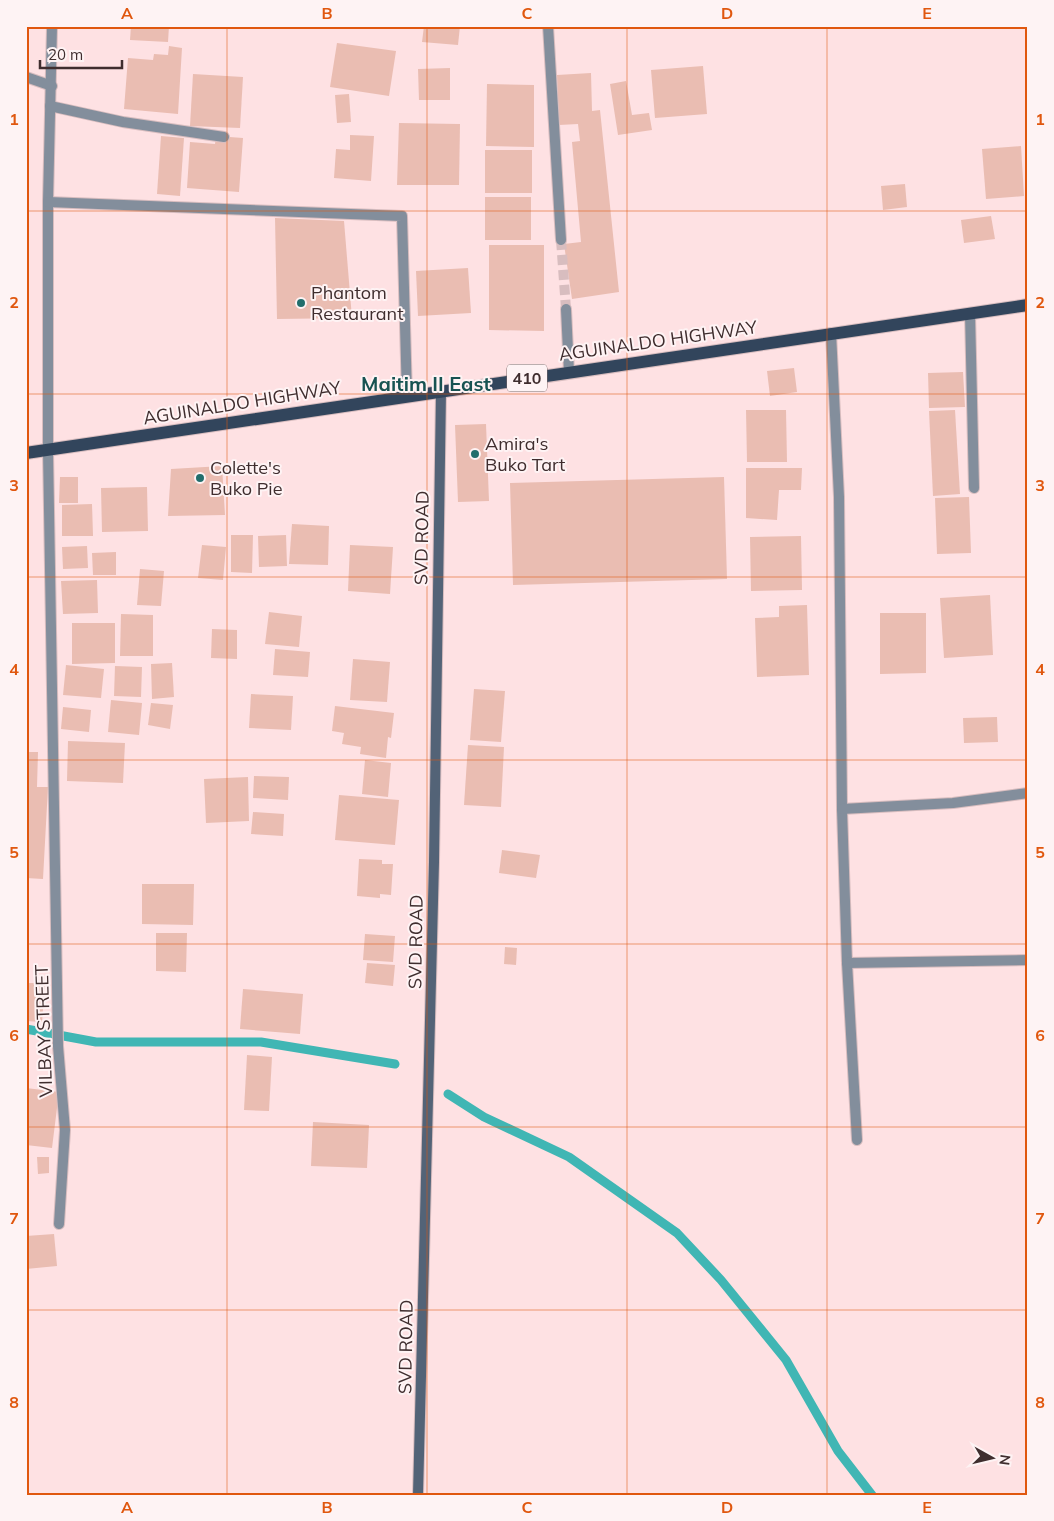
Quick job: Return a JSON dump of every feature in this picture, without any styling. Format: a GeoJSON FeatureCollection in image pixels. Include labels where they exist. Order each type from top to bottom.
{"type":"FeatureCollection","features":[{"type":"Feature","properties":{"kind":"main road","name":"AGUINALDO HIGHWAY"},"geometry":{"type":"LineString","coordinates":[[26,453],[1028,305]]}},
{"type":"Feature","properties":{"kind":"main road","name":"SVD ROAD"},"geometry":{"type":"LineString","coordinates":[[418,1495],[434,862],[440,391]]}},
{"type":"Feature","properties":{"kind":"street","name":"VILBAY STREET"},"geometry":{"type":"LineString","coordinates":[[52,26],[48,202],[48,450],[58,1046],[65,1130],[58,1224]]}},
{"type":"Feature","properties":{"kind":"street"},"geometry":{"type":"LineString","coordinates":[[548,26],[561,240]]}},
{"type":"Feature","properties":{"kind":"street"},"geometry":{"type":"LineString","coordinates":[[26,77],[52,86]]}},
{"type":"Feature","properties":{"kind":"street"},"geometry":{"type":"LineString","coordinates":[[50,106],[123,122],[224,137]]}},
{"type":"Feature","properties":{"kind":"street"},"geometry":{"type":"LineString","coordinates":[[48,202],[402,216],[407,396]]}},
{"type":"Feature","properties":{"kind":"street"},"geometry":{"type":"LineString","coordinates":[[566,309],[569,372]]}},
{"type":"Feature","properties":{"kind":"street"},"geometry":{"type":"LineString","coordinates":[[970,313],[974,488]]}},
{"type":"Feature","properties":{"kind":"street"},"geometry":{"type":"LineString","coordinates":[[831,333],[839,497],[842,809],[847,963],[857,1140]]}},
{"type":"Feature","properties":{"kind":"street"},"geometry":{"type":"LineString","coordinates":[[842,809],[953,803],[1028,793]]}},
{"type":"Feature","properties":{"kind":"street"},"geometry":{"type":"LineString","coordinates":[[847,963],[1028,960]]}},
{"type":"Feature","properties":{"kind":"building"},"geometry":{"type":"Polygon","coordinates":[[[131,26],[169,26],[168,42],[130,40],[131,26]]]}},
{"type":"Feature","properties":{"kind":"building"},"geometry":{"type":"Polygon","coordinates":[[[424,26],[460,26],[458,45],[422,42],[424,26]]]}},
{"type":"Feature","properties":{"kind":"building"},"geometry":{"type":"Polygon","coordinates":[[[337,43],[396,51],[389,96],[330,87],[337,43]]]}},
{"type":"Feature","properties":{"kind":"building"},"geometry":{"type":"Polygon","coordinates":[[[169,46],[182,48],[178,114],[124,109],[128,58],[153,60],[154,54],[168,55],[169,46]]]}},
{"type":"Feature","properties":{"kind":"building"},"geometry":{"type":"Polygon","coordinates":[[[703,66],[707,114],[655,118],[651,70],[703,66]]]}},
{"type":"Feature","properties":{"kind":"building"},"geometry":{"type":"Polygon","coordinates":[[[450,68],[450,100],[419,100],[418,69],[450,68]]]}},
{"type":"Feature","properties":{"kind":"building"},"geometry":{"type":"Polygon","coordinates":[[[591,73],[592,111],[600,110],[619,292],[572,299],[564,244],[581,242],[572,142],[580,141],[578,124],[559,125],[557,75],[591,73]]]}},
{"type":"Feature","properties":{"kind":"building"},"geometry":{"type":"Polygon","coordinates":[[[193,74],[243,77],[240,128],[190,126],[193,74]]]}},
{"type":"Feature","properties":{"kind":"building"},"geometry":{"type":"Polygon","coordinates":[[[626,81],[632,115],[649,113],[652,130],[618,135],[610,84],[626,81]]]}},
{"type":"Feature","properties":{"kind":"building"},"geometry":{"type":"Polygon","coordinates":[[[487,84],[534,85],[534,147],[486,146],[487,84]]]}},
{"type":"Feature","properties":{"kind":"building"},"geometry":{"type":"Polygon","coordinates":[[[349,94],[351,122],[337,123],[335,95],[349,94]]]}},
{"type":"Feature","properties":{"kind":"building"},"geometry":{"type":"Polygon","coordinates":[[[399,123],[460,124],[459,185],[397,185],[399,123]]]}},
{"type":"Feature","properties":{"kind":"building"},"geometry":{"type":"Polygon","coordinates":[[[350,135],[374,136],[371,181],[334,178],[336,149],[350,150],[350,135]]]}},
{"type":"Feature","properties":{"kind":"building"},"geometry":{"type":"Polygon","coordinates":[[[161,136],[184,138],[180,196],[157,194],[161,136]]]}},
{"type":"Feature","properties":{"kind":"building"},"geometry":{"type":"Polygon","coordinates":[[[216,136],[243,138],[239,192],[187,188],[190,142],[215,144],[216,136]]]}},
{"type":"Feature","properties":{"kind":"building"},"geometry":{"type":"Polygon","coordinates":[[[1021,146],[1024,196],[986,199],[982,149],[1021,146]]]}},
{"type":"Feature","properties":{"kind":"building"},"geometry":{"type":"Polygon","coordinates":[[[485,150],[532,150],[532,193],[485,193],[485,150]]]}},
{"type":"Feature","properties":{"kind":"building"},"geometry":{"type":"Polygon","coordinates":[[[905,184],[907,207],[883,210],[881,186],[905,184]]]}},
{"type":"Feature","properties":{"kind":"building"},"geometry":{"type":"Polygon","coordinates":[[[485,197],[531,197],[531,240],[485,240],[485,197]]]}},
{"type":"Feature","properties":{"kind":"building"},"geometry":{"type":"Polygon","coordinates":[[[991,216],[995,239],[964,243],[961,220],[991,216]]]}},
{"type":"Feature","properties":{"kind":"building"},"geometry":{"type":"Polygon","coordinates":[[[275,218],[344,221],[352,318],[277,319],[275,218]]]}},
{"type":"Feature","properties":{"kind":"building"},"geometry":{"type":"Polygon","coordinates":[[[489,245],[544,245],[544,331],[489,330],[489,245]]]}},
{"type":"Feature","properties":{"kind":"building"},"geometry":{"type":"Polygon","coordinates":[[[468,268],[471,313],[418,316],[416,271],[468,268]]]}},
{"type":"Feature","properties":{"kind":"building"},"geometry":{"type":"Polygon","coordinates":[[[794,368],[797,392],[770,396],[767,371],[794,368]]]}},
{"type":"Feature","properties":{"kind":"building"},"geometry":{"type":"Polygon","coordinates":[[[963,372],[965,407],[929,408],[928,373],[963,372]]]}},
{"type":"Feature","properties":{"kind":"building"},"geometry":{"type":"Polygon","coordinates":[[[746,410],[786,410],[787,462],[747,462],[746,410]]]}},
{"type":"Feature","properties":{"kind":"building"},"geometry":{"type":"Polygon","coordinates":[[[955,410],[960,494],[933,496],[929,411],[955,410]]]}},
{"type":"Feature","properties":{"kind":"building"},"geometry":{"type":"Polygon","coordinates":[[[486,424],[489,501],[458,502],[455,425],[486,424]]]}},
{"type":"Feature","properties":{"kind":"building"},"geometry":{"type":"Polygon","coordinates":[[[222,466],[225,515],[168,516],[171,469],[222,466]]]}},
{"type":"Feature","properties":{"kind":"building"},"geometry":{"type":"Polygon","coordinates":[[[746,468],[802,468],[801,490],[779,490],[777,520],[746,518],[746,468]]]}},
{"type":"Feature","properties":{"kind":"building"},"geometry":{"type":"Polygon","coordinates":[[[60,477],[78,477],[78,503],[59,503],[60,477]]]}},
{"type":"Feature","properties":{"kind":"building"},"geometry":{"type":"Polygon","coordinates":[[[724,477],[727,579],[513,585],[510,483],[724,477]]]}},
{"type":"Feature","properties":{"kind":"building"},"geometry":{"type":"Polygon","coordinates":[[[147,487],[148,531],[102,532],[101,488],[147,487]]]}},
{"type":"Feature","properties":{"kind":"building"},"geometry":{"type":"Polygon","coordinates":[[[969,497],[971,553],[937,554],[935,498],[969,497]]]}},
{"type":"Feature","properties":{"kind":"building"},"geometry":{"type":"Polygon","coordinates":[[[92,504],[93,536],[62,536],[62,505],[92,504]]]}},
{"type":"Feature","properties":{"kind":"building"},"geometry":{"type":"Polygon","coordinates":[[[292,524],[329,526],[328,565],[289,564],[292,524]]]}},
{"type":"Feature","properties":{"kind":"building"},"geometry":{"type":"Polygon","coordinates":[[[231,535],[253,535],[252,573],[231,572],[231,535]]]}},
{"type":"Feature","properties":{"kind":"building"},"geometry":{"type":"Polygon","coordinates":[[[286,535],[287,566],[259,567],[258,536],[286,535]]]}},
{"type":"Feature","properties":{"kind":"building"},"geometry":{"type":"Polygon","coordinates":[[[801,536],[802,590],[751,591],[750,537],[801,536]]]}},
{"type":"Feature","properties":{"kind":"building"},"geometry":{"type":"Polygon","coordinates":[[[202,545],[226,547],[223,580],[198,578],[202,545]]]}},
{"type":"Feature","properties":{"kind":"building"},"geometry":{"type":"Polygon","coordinates":[[[350,545],[393,547],[390,594],[348,591],[350,545]]]}},
{"type":"Feature","properties":{"kind":"building"},"geometry":{"type":"Polygon","coordinates":[[[87,546],[88,568],[63,569],[62,547],[87,546]]]}},
{"type":"Feature","properties":{"kind":"building"},"geometry":{"type":"Polygon","coordinates":[[[116,552],[116,575],[93,575],[92,553],[116,552]]]}},
{"type":"Feature","properties":{"kind":"building"},"geometry":{"type":"Polygon","coordinates":[[[140,569],[164,571],[161,606],[137,605],[140,569]]]}},
{"type":"Feature","properties":{"kind":"building"},"geometry":{"type":"Polygon","coordinates":[[[97,580],[98,613],[63,614],[61,581],[97,580]]]}},
{"type":"Feature","properties":{"kind":"building"},"geometry":{"type":"Polygon","coordinates":[[[990,595],[993,655],[944,658],[940,598],[990,595]]]}},
{"type":"Feature","properties":{"kind":"building"},"geometry":{"type":"Polygon","coordinates":[[[807,605],[809,675],[757,677],[755,618],[779,617],[779,606],[807,605]]]}},
{"type":"Feature","properties":{"kind":"building"},"geometry":{"type":"Polygon","coordinates":[[[269,612],[302,616],[299,647],[265,644],[269,612]]]}},
{"type":"Feature","properties":{"kind":"building"},"geometry":{"type":"Polygon","coordinates":[[[880,613],[926,613],[926,673],[880,674],[880,613]]]}},
{"type":"Feature","properties":{"kind":"building"},"geometry":{"type":"Polygon","coordinates":[[[121,614],[153,615],[153,656],[120,656],[121,614]]]}},
{"type":"Feature","properties":{"kind":"building"},"geometry":{"type":"Polygon","coordinates":[[[72,623],[115,623],[115,663],[72,664],[72,623]]]}},
{"type":"Feature","properties":{"kind":"building"},"geometry":{"type":"Polygon","coordinates":[[[212,629],[237,630],[237,659],[211,658],[212,629]]]}},
{"type":"Feature","properties":{"kind":"building"},"geometry":{"type":"Polygon","coordinates":[[[275,649],[310,652],[308,677],[273,675],[275,649]]]}},
{"type":"Feature","properties":{"kind":"building"},"geometry":{"type":"Polygon","coordinates":[[[353,659],[390,662],[387,702],[350,700],[353,659]]]}},
{"type":"Feature","properties":{"kind":"building"},"geometry":{"type":"Polygon","coordinates":[[[172,663],[174,697],[152,699],[151,664],[172,663]]]}},
{"type":"Feature","properties":{"kind":"building"},"geometry":{"type":"Polygon","coordinates":[[[66,665],[104,669],[101,698],[63,695],[66,665]]]}},
{"type":"Feature","properties":{"kind":"building"},"geometry":{"type":"Polygon","coordinates":[[[115,666],[142,667],[141,697],[114,696],[115,666]]]}},
{"type":"Feature","properties":{"kind":"building"},"geometry":{"type":"Polygon","coordinates":[[[474,689],[505,691],[501,742],[470,740],[474,689]]]}},
{"type":"Feature","properties":{"kind":"building"},"geometry":{"type":"Polygon","coordinates":[[[251,694],[293,696],[291,730],[249,728],[251,694]]]}},
{"type":"Feature","properties":{"kind":"building"},"geometry":{"type":"Polygon","coordinates":[[[111,700],[142,703],[139,735],[108,732],[111,700]]]}},
{"type":"Feature","properties":{"kind":"building"},"geometry":{"type":"Polygon","coordinates":[[[151,703],[173,705],[170,729],[148,725],[151,703]]]}},
{"type":"Feature","properties":{"kind":"building"},"geometry":{"type":"Polygon","coordinates":[[[335,706],[394,713],[391,738],[388,737],[386,758],[360,754],[361,747],[342,744],[344,733],[332,731],[335,706]]]}},
{"type":"Feature","properties":{"kind":"building"},"geometry":{"type":"Polygon","coordinates":[[[63,707],[91,710],[89,732],[61,729],[63,707]]]}},
{"type":"Feature","properties":{"kind":"building"},"geometry":{"type":"Polygon","coordinates":[[[997,717],[998,742],[964,743],[963,718],[997,717]]]}},
{"type":"Feature","properties":{"kind":"building"},"geometry":{"type":"Polygon","coordinates":[[[68,741],[125,743],[123,783],[67,781],[68,741]]]}},
{"type":"Feature","properties":{"kind":"building"},"geometry":{"type":"Polygon","coordinates":[[[468,745],[504,747],[501,807],[464,805],[468,745]]]}},
{"type":"Feature","properties":{"kind":"building"},"geometry":{"type":"Polygon","coordinates":[[[26,752],[38,752],[37,787],[48,787],[43,879],[26,878],[26,752]]]}},
{"type":"Feature","properties":{"kind":"building"},"geometry":{"type":"Polygon","coordinates":[[[365,760],[391,763],[388,797],[362,794],[365,760]]]}},
{"type":"Feature","properties":{"kind":"building"},"geometry":{"type":"Polygon","coordinates":[[[254,776],[289,777],[288,800],[253,798],[254,776]]]}},
{"type":"Feature","properties":{"kind":"building"},"geometry":{"type":"Polygon","coordinates":[[[248,777],[249,821],[206,823],[204,779],[248,777]]]}},
{"type":"Feature","properties":{"kind":"building"},"geometry":{"type":"Polygon","coordinates":[[[339,795],[399,800],[395,845],[335,840],[339,795]]]}},
{"type":"Feature","properties":{"kind":"building"},"geometry":{"type":"Polygon","coordinates":[[[253,812],[284,814],[283,836],[251,834],[253,812]]]}},
{"type":"Feature","properties":{"kind":"building"},"geometry":{"type":"Polygon","coordinates":[[[502,850],[540,855],[536,878],[499,873],[502,850]]]}},
{"type":"Feature","properties":{"kind":"building"},"geometry":{"type":"Polygon","coordinates":[[[359,859],[382,860],[382,864],[393,864],[391,895],[380,894],[380,898],[357,896],[359,859]]]}},
{"type":"Feature","properties":{"kind":"building"},"geometry":{"type":"Polygon","coordinates":[[[142,884],[194,884],[193,925],[142,924],[142,884]]]}},
{"type":"Feature","properties":{"kind":"building"},"geometry":{"type":"Polygon","coordinates":[[[156,933],[187,933],[186,972],[156,971],[156,933]]]}},
{"type":"Feature","properties":{"kind":"building"},"geometry":{"type":"Polygon","coordinates":[[[365,934],[395,936],[393,962],[363,960],[365,934]]]}},
{"type":"Feature","properties":{"kind":"building"},"geometry":{"type":"Polygon","coordinates":[[[505,947],[517,948],[516,965],[504,964],[505,947]]]}},
{"type":"Feature","properties":{"kind":"building"},"geometry":{"type":"Polygon","coordinates":[[[367,963],[395,965],[393,986],[365,983],[367,963]]]}},
{"type":"Feature","properties":{"kind":"building"},"geometry":{"type":"Polygon","coordinates":[[[26,983],[45,983],[42,1022],[26,1021],[26,983]]]}},
{"type":"Feature","properties":{"kind":"building"},"geometry":{"type":"Polygon","coordinates":[[[243,989],[303,994],[300,1034],[240,1029],[243,989]]]}},
{"type":"Feature","properties":{"kind":"building"},"geometry":{"type":"Polygon","coordinates":[[[247,1055],[272,1057],[269,1111],[244,1110],[247,1055]]]}},
{"type":"Feature","properties":{"kind":"building"},"geometry":{"type":"Polygon","coordinates":[[[26,1088],[59,1092],[52,1148],[26,1145],[26,1088]]]}},
{"type":"Feature","properties":{"kind":"building"},"geometry":{"type":"Polygon","coordinates":[[[313,1122],[369,1125],[367,1168],[311,1166],[313,1122]]]}},
{"type":"Feature","properties":{"kind":"building"},"geometry":{"type":"Polygon","coordinates":[[[37,1157],[49,1157],[49,1173],[38,1174],[37,1157]]]}},
{"type":"Feature","properties":{"kind":"building"},"geometry":{"type":"Polygon","coordinates":[[[54,1234],[57,1266],[26,1269],[26,1236],[54,1234]]]}},
{"type":"Feature","properties":{"kind":"waterway"},"geometry":{"type":"LineString","coordinates":[[26,1029],[96,1042],[261,1042],[395,1064]]}},
{"type":"Feature","properties":{"kind":"waterway"},"geometry":{"type":"LineString","coordinates":[[448,1094],[484,1117],[569,1157],[677,1233],[721,1280],[786,1360],[838,1451],[872,1495]]}},
{"type":"Feature","properties":{"kind":"tunnel"},"geometry":{"type":"LineString","coordinates":[[561,240],[566,309]]}},
{"type":"Feature","properties":{"kind":"place","name":"Phantom Restaurant"},"geometry":{"type":"Point","coordinates":[301,303]}},
{"type":"Feature","properties":{"kind":"place","name":"Amira's Buko Tart"},"geometry":{"type":"Point","coordinates":[475,454]}},
{"type":"Feature","properties":{"kind":"place","name":"Colette's Buko Pie"},"geometry":{"type":"Point","coordinates":[200,478]}},
{"type":"Feature","properties":{"kind":"district","name":"Maitim II East"},"geometry":{"type":"Point","coordinates":[426,384]}}]}
